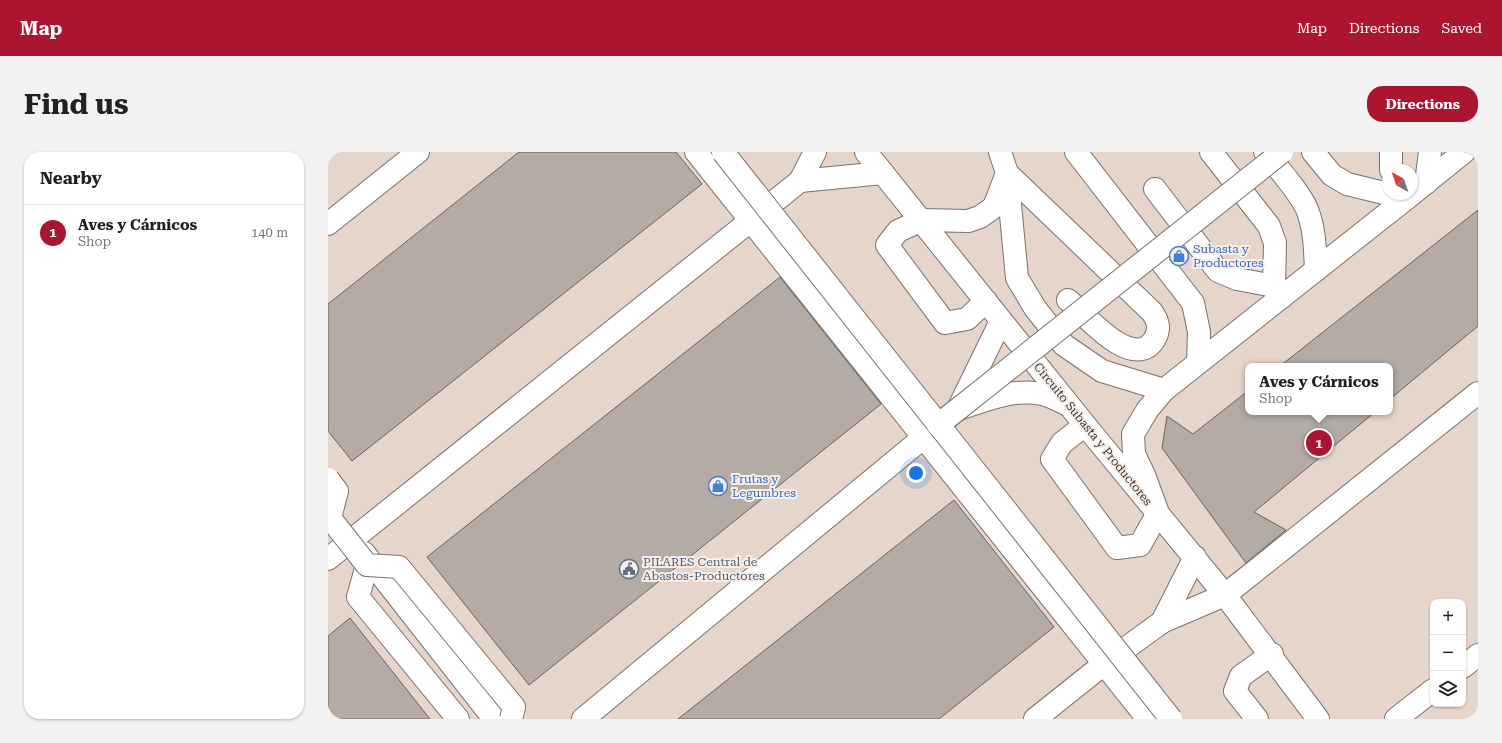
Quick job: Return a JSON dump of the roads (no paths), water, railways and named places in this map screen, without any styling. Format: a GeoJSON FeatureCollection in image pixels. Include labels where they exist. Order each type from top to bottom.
{"type":"FeatureCollection","features":[{"type":"Feature","properties":{"kind":"street"},"geometry":{"type":"LineString","coordinates":[[328,224],[418,152]]}},
{"type":"Feature","properties":{"kind":"street"},"geometry":{"type":"LineString","coordinates":[[696,152],[750,220],[931,432],[1171,719]]}},
{"type":"Feature","properties":{"kind":"street"},"geometry":{"type":"LineString","coordinates":[[723,152],[1104,664],[1148,719]]}},
{"type":"Feature","properties":{"kind":"street"},"geometry":{"type":"LineString","coordinates":[[328,559],[750,220],[800,182],[815,152]]}},
{"type":"Feature","properties":{"kind":"street","name":"Circuito Subasta y Productores"},"geometry":{"type":"LineString","coordinates":[[866,152],[922,220],[1084,425],[1225,595],[1272,654],[1318,719]]}},
{"type":"Feature","properties":{"kind":"street"},"geometry":{"type":"LineString","coordinates":[[1000,152],[1007,173],[1017,278],[1035,308],[1064,345],[1102,371],[1164,390]]}},
{"type":"Feature","properties":{"kind":"street"},"geometry":{"type":"LineString","coordinates":[[1076,152],[1193,303],[1199,332],[1198,363]]}},
{"type":"Feature","properties":{"kind":"street"},"geometry":{"type":"LineString","coordinates":[[1211,152],[1269,226],[1275,243],[1278,292]]}},
{"type":"Feature","properties":{"kind":"street"},"geometry":{"type":"LineString","coordinates":[[1265,152],[1289,182],[1308,211],[1314,236],[1316,270]]}},
{"type":"Feature","properties":{"kind":"street"},"geometry":{"type":"LineString","coordinates":[[931,432],[1282,152]]}},
{"type":"Feature","properties":{"kind":"street"},"geometry":{"type":"LineString","coordinates":[[1313,152],[1332,175],[1342,181],[1382,190]]}},
{"type":"Feature","properties":{"kind":"street"},"geometry":{"type":"LineString","coordinates":[[1391,164],[1392,152]]}},
{"type":"Feature","properties":{"kind":"street"},"geometry":{"type":"LineString","coordinates":[[1418,169],[1430,152]]}},
{"type":"Feature","properties":{"kind":"street"},"geometry":{"type":"LineString","coordinates":[[1418,183],[1464,152]]}},
{"type":"Feature","properties":{"kind":"street"},"geometry":{"type":"LineString","coordinates":[[800,182],[883,173]]}},
{"type":"Feature","properties":{"kind":"street"},"geometry":{"type":"LineString","coordinates":[[986,302],[967,319],[945,323],[887,245],[898,231],[922,220],[968,221],[980,217],[994,207],[1007,173]]}},
{"type":"Feature","properties":{"kind":"street"},"geometry":{"type":"LineString","coordinates":[[1007,173],[1152,312],[1158,324],[1156,337],[1151,344],[1144,349],[1134,350],[1121,346],[1068,300]]}},
{"type":"Feature","properties":{"kind":"street"},"geometry":{"type":"LineString","coordinates":[[1155,189],[1218,271],[1237,279],[1278,292]]}},
{"type":"Feature","properties":{"kind":"street"},"geometry":{"type":"LineString","coordinates":[[1084,425],[1062,443],[1052,459],[1117,548],[1140,545],[1158,513],[1144,475],[1134,454],[1133,434],[1148,409],[1164,390],[1198,363],[1278,292],[1316,270],[1394,200]]}},
{"type":"Feature","properties":{"kind":"street"},"geometry":{"type":"LineString","coordinates":[[583,719],[958,409],[1002,321]]}},
{"type":"Feature","properties":{"kind":"street"},"geometry":{"type":"LineString","coordinates":[[958,409],[1004,395],[1024,392],[1043,394],[1069,406]]}},
{"type":"Feature","properties":{"kind":"street"},"geometry":{"type":"LineString","coordinates":[[1035,719],[1104,664],[1162,622],[1225,595],[1478,393]]}},
{"type":"Feature","properties":{"kind":"street"},"geometry":{"type":"LineString","coordinates":[[328,479],[337,491],[328,515]]}},
{"type":"Feature","properties":{"kind":"street"},"geometry":{"type":"LineString","coordinates":[[328,515],[352,539],[494,719]]}},
{"type":"Feature","properties":{"kind":"street"},"geometry":{"type":"LineString","coordinates":[[328,515],[367,565],[399,567],[514,707],[511,719]]}},
{"type":"Feature","properties":{"kind":"street"},"geometry":{"type":"LineString","coordinates":[[1162,622],[1194,557]]}},
{"type":"Feature","properties":{"kind":"street"},"geometry":{"type":"LineString","coordinates":[[367,565],[358,597],[458,719]]}},
{"type":"Feature","properties":{"kind":"street"},"geometry":{"type":"LineString","coordinates":[[1257,719],[1235,691],[1241,676],[1272,654]]}},
{"type":"Feature","properties":{"kind":"street"},"geometry":{"type":"LineString","coordinates":[[1466,665],[1478,655]]}},
{"type":"Feature","properties":{"kind":"street"},"geometry":{"type":"LineString","coordinates":[[1396,719],[1430,692]]}},
{"type":"Feature","properties":{"kind":"place","name":"Subasta y Productores"},"geometry":{"type":"Point","coordinates":[1179,256]}},
{"type":"Feature","properties":{"kind":"place","name":"Aves y Cárnicos"},"geometry":{"type":"Point","coordinates":[1319,443]}},
{"type":"Feature","properties":{"kind":"place","name":"Frutas y Legumbres"},"geometry":{"type":"Point","coordinates":[718,486]}},
{"type":"Feature","properties":{"kind":"place","name":"PILARES Central de Abastos-Productores"},"geometry":{"type":"Point","coordinates":[629,569]}}]}
